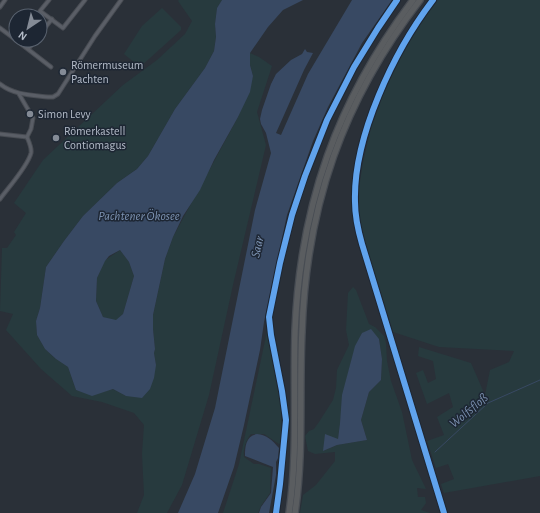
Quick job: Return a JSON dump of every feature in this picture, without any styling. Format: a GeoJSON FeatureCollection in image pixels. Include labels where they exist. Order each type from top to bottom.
{"type":"FeatureCollection","features":[{"type":"Feature","properties":{"kind":"highway"},"geometry":{"type":"LineString","coordinates":[[295,513],[300,449],[301,292],[308,222],[325,162],[338,127],[352,96],[376,54],[413,0]]}},
{"type":"Feature","properties":{"kind":"highway"},"geometry":{"type":"LineString","coordinates":[[302,275],[318,204],[330,164],[344,129],[357,99],[381,57],[420,0]]}},
{"type":"Feature","properties":{"kind":"highway"},"geometry":{"type":"LineString","coordinates":[[289,513],[294,449],[295,340],[301,292]]}},
{"type":"Feature","properties":{"kind":"main road"},"geometry":{"type":"LineString","coordinates":[[433,0],[417,22],[400,50],[386,79],[374,110],[362,150],[356,178],[355,202],[358,231],[444,513]]}},
{"type":"Feature","properties":{"kind":"street"},"geometry":{"type":"LineString","coordinates":[[0,7],[5,0]]}},
{"type":"Feature","properties":{"kind":"street"},"geometry":{"type":"LineString","coordinates":[[49,0],[40,11],[63,28],[85,0]]}},
{"type":"Feature","properties":{"kind":"street"},"geometry":{"type":"LineString","coordinates":[[0,84],[19,94],[53,97],[58,94],[95,36],[121,0]]}},
{"type":"Feature","properties":{"kind":"street"},"geometry":{"type":"LineString","coordinates":[[48,24],[52,19]]}},
{"type":"Feature","properties":{"kind":"street"},"geometry":{"type":"LineString","coordinates":[[28,49],[51,67]]}},
{"type":"Feature","properties":{"kind":"street"},"geometry":{"type":"LineString","coordinates":[[0,198],[29,157],[31,148],[27,137],[31,129],[33,118],[19,94]]}},
{"type":"Feature","properties":{"kind":"street"},"geometry":{"type":"LineString","coordinates":[[0,134],[27,137]]}},
{"type":"Feature","properties":{"kind":"green space"},"geometry":{"type":"Polygon","coordinates":[[[222,0],[217,8],[214,51],[205,68],[175,109],[148,156],[137,169],[117,183],[83,216],[46,267],[40,308],[36,321],[37,335],[45,349],[68,367],[76,390],[92,395],[113,389],[126,396],[156,365],[154,353],[153,315],[165,259],[173,237],[238,117],[253,76],[250,65],[250,53],[272,66],[257,112],[266,145],[209,395],[182,485],[167,513],[137,513],[144,495],[142,454],[144,425],[134,413],[102,402],[72,396],[41,369],[6,330],[13,314],[0,311],[2,248],[7,248],[16,235],[14,232],[26,213],[14,203],[43,160],[123,85],[157,60],[185,34],[192,21],[178,1],[222,0]]]}},
{"type":"Feature","properties":{"kind":"green space"},"geometry":{"type":"Polygon","coordinates":[[[437,0],[540,0],[540,476],[444,493],[441,484],[454,479],[448,464],[436,468],[427,441],[444,435],[437,417],[453,407],[449,393],[427,404],[416,373],[423,370],[428,383],[436,379],[433,361],[418,356],[419,347],[471,363],[485,395],[490,370],[509,362],[514,351],[439,347],[393,332],[365,244],[359,215],[359,188],[371,128],[397,63],[415,32],[437,0]]]}},
{"type":"Feature","properties":{"kind":"green space"},"geometry":{"type":"Polygon","coordinates":[[[162,8],[181,27],[181,30],[140,67],[124,54],[142,26],[162,8]]]}},
{"type":"Feature","properties":{"kind":"green space"},"geometry":{"type":"Polygon","coordinates":[[[120,250],[129,262],[134,276],[123,314],[116,321],[103,317],[96,301],[97,278],[104,261],[120,250]]]}},
{"type":"Feature","properties":{"kind":"green space"},"geometry":{"type":"Polygon","coordinates":[[[353,287],[356,290],[369,324],[375,327],[384,336],[391,381],[402,412],[412,460],[426,489],[417,488],[418,497],[425,497],[426,503],[421,510],[430,513],[300,513],[303,495],[316,485],[335,461],[335,452],[315,454],[308,451],[305,436],[309,431],[314,429],[333,400],[336,388],[337,370],[349,345],[346,330],[348,293],[353,287]],[[362,333],[352,358],[349,371],[338,439],[323,451],[337,445],[367,440],[361,420],[369,392],[381,380],[382,359],[379,339],[362,333]]]}},
{"type":"Feature","properties":{"kind":"green space"},"geometry":{"type":"Polygon","coordinates":[[[267,331],[281,405],[282,443],[279,444],[264,434],[251,434],[245,445],[244,457],[254,464],[271,468],[270,493],[258,513],[223,513],[239,464],[267,331]]]}},
{"type":"Feature","properties":{"kind":"water","name":"Pachtener Ökosee"},"geometry":{"type":"Polygon","coordinates":[[[222,0],[303,0],[283,10],[268,27],[250,53],[250,65],[253,76],[250,92],[200,190],[183,216],[173,237],[165,259],[153,315],[154,353],[156,365],[154,378],[150,389],[142,398],[126,396],[113,389],[92,396],[76,390],[68,367],[45,349],[37,335],[36,321],[40,308],[46,267],[83,216],[117,183],[137,169],[148,156],[175,109],[205,68],[214,51],[217,8],[222,0]],[[120,250],[109,256],[105,261],[97,278],[96,301],[103,317],[116,320],[123,314],[134,276],[129,262],[120,250]]]}},
{"type":"Feature","properties":{"kind":"water","name":"Saar"},"geometry":{"type":"Polygon","coordinates":[[[352,0],[392,0],[362,43],[328,107],[313,141],[287,215],[244,425],[234,467],[218,513],[178,513],[195,474],[215,408],[255,210],[271,153],[266,133],[261,124],[260,119],[262,110],[276,74],[291,60],[302,54],[305,49],[307,52],[313,53],[276,133],[281,135],[308,74],[352,0]]]}},
{"type":"Feature","properties":{"kind":"water"},"geometry":{"type":"Polygon","coordinates":[[[371,329],[379,339],[382,359],[381,380],[369,392],[361,420],[367,440],[337,445],[323,451],[325,434],[338,439],[342,395],[355,346],[362,333],[371,329]]]}},
{"type":"Feature","properties":{"kind":"water"},"geometry":{"type":"Polygon","coordinates":[[[257,434],[264,435],[269,438],[279,448],[269,513],[259,513],[261,507],[271,493],[273,467],[245,456],[248,439],[257,434]]]}},
{"type":"Feature","properties":{"kind":"waterway","name":"Wolfsfloß"},"geometry":{"type":"LineString","coordinates":[[435,452],[488,403],[540,380]]}},
{"type":"Feature","properties":{"kind":"cycle path"},"geometry":{"type":"LineString","coordinates":[[276,513],[286,420],[269,317],[280,263],[292,215],[305,176],[327,120],[354,67],[397,0]]}},
{"type":"Feature","properties":{"kind":"cycle path"},"geometry":{"type":"LineString","coordinates":[[433,0],[404,44],[379,96],[361,150],[356,177],[355,202],[357,223],[362,244],[444,513]]}},
{"type":"Feature","properties":{"kind":"place","name":"Römermuseum Pachten"},"geometry":{"type":"Point","coordinates":[63,72]}},
{"type":"Feature","properties":{"kind":"place","name":"Simon Levy"},"geometry":{"type":"Point","coordinates":[30,114]}},
{"type":"Feature","properties":{"kind":"place","name":"Römerkastell Contiomagus"},"geometry":{"type":"Point","coordinates":[56,138]}}]}
